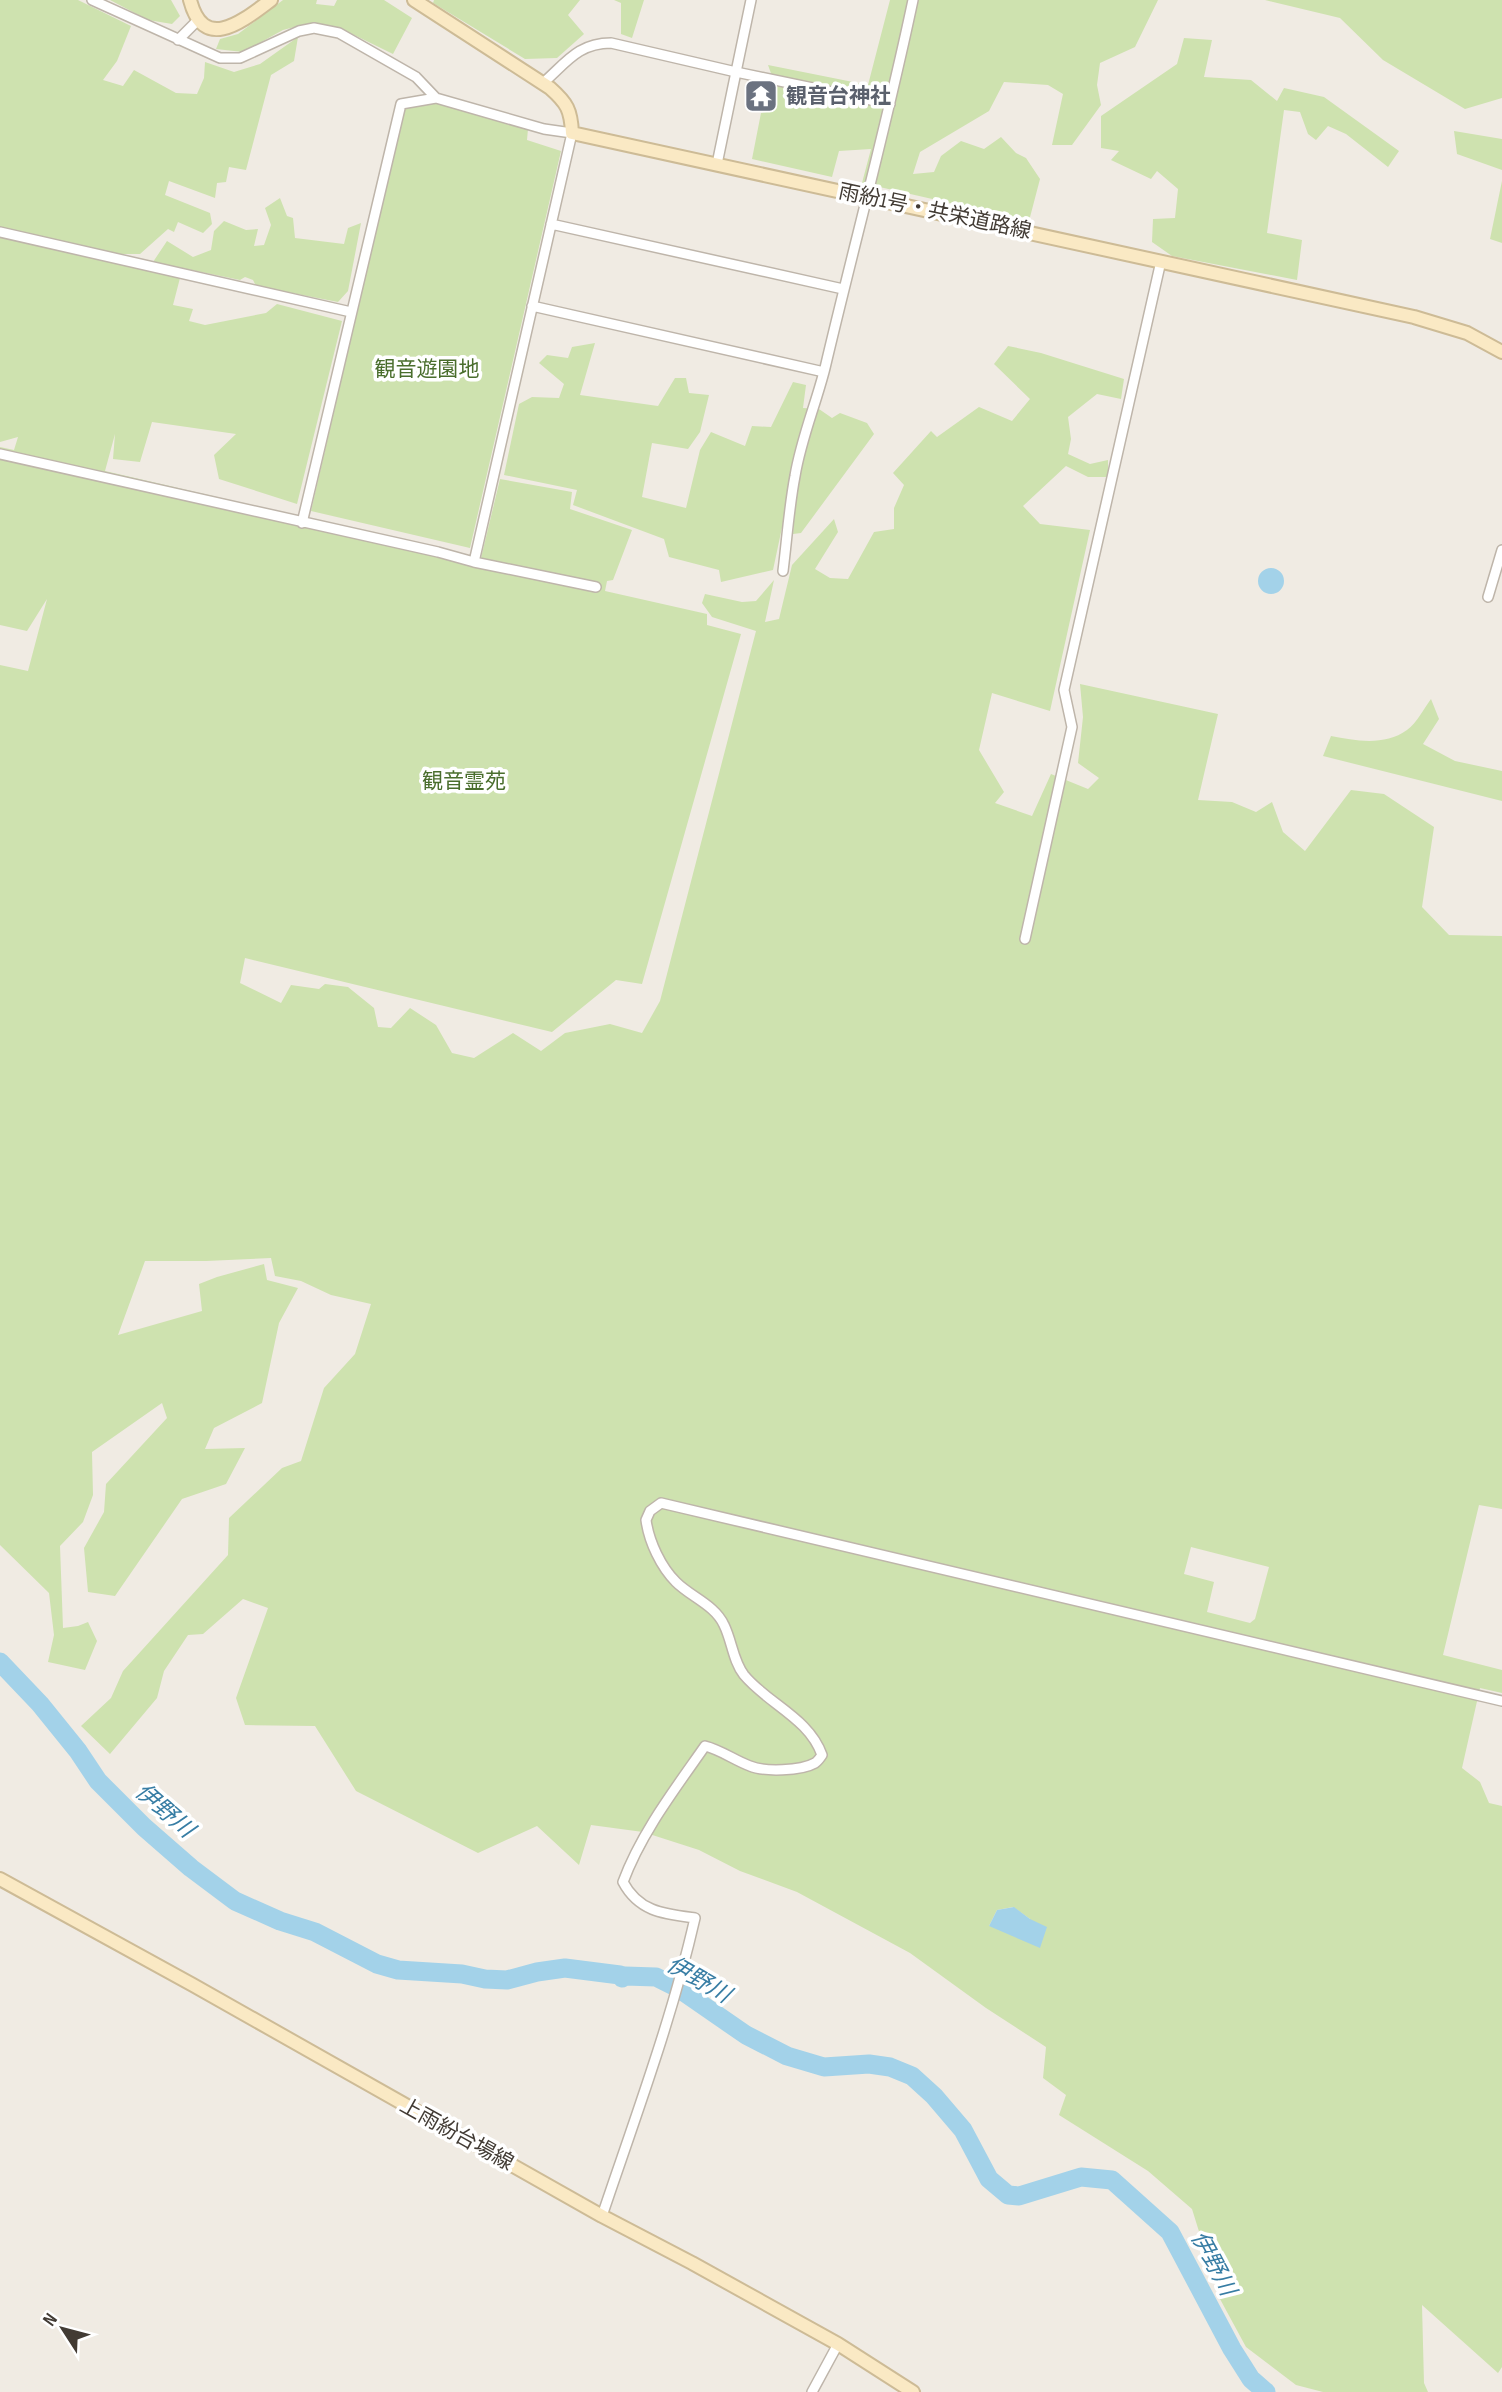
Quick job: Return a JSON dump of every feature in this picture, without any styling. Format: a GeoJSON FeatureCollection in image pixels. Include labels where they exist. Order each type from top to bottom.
{"type":"FeatureCollection","features":[{"type":"Feature","properties":{"kind":"street"},"geometry":{"type":"LineString","coordinates":[[92,0],[219,58],[240,58],[299,31],[314,28],[339,33],[415,77],[436,99]]}},
{"type":"Feature","properties":{"kind":"street"},"geometry":{"type":"LineString","coordinates":[[190,0],[199,19],[213,29],[226,29],[239,23],[271,0]]}},
{"type":"Feature","properties":{"kind":"street"},"geometry":{"type":"LineString","coordinates":[[414,0],[543,83],[564,101],[571,116],[572,133],[474,562]]}},
{"type":"Feature","properties":{"kind":"street"},"geometry":{"type":"LineString","coordinates":[[717,164],[751,0]]}},
{"type":"Feature","properties":{"kind":"street"},"geometry":{"type":"LineString","coordinates":[[783,571],[794,476],[824,372],[868,197],[913,0]]}},
{"type":"Feature","properties":{"kind":"street"},"geometry":{"type":"LineString","coordinates":[[178,40],[199,19]]}},
{"type":"Feature","properties":{"kind":"street"},"geometry":{"type":"LineString","coordinates":[[543,83],[582,49],[595,43],[611,43],[890,104]]}},
{"type":"Feature","properties":{"kind":"street"},"geometry":{"type":"LineString","coordinates":[[302,523],[401,104],[436,99],[544,129],[572,133]]}},
{"type":"Feature","properties":{"kind":"street","name":"雨紛1号・共栄道路線"},"geometry":{"type":"LineString","coordinates":[[572,133],[1414,317],[1467,333],[1502,352]]}},
{"type":"Feature","properties":{"kind":"street"},"geometry":{"type":"LineString","coordinates":[[551,224],[843,289]]}},
{"type":"Feature","properties":{"kind":"street"},"geometry":{"type":"LineString","coordinates":[[0,232],[351,312]]}},
{"type":"Feature","properties":{"kind":"street"},"geometry":{"type":"LineString","coordinates":[[1026,939],[1072,727],[1064,690],[1161,261]]}},
{"type":"Feature","properties":{"kind":"street"},"geometry":{"type":"LineString","coordinates":[[532,306],[824,372]]}},
{"type":"Feature","properties":{"kind":"street"},"geometry":{"type":"LineString","coordinates":[[0,454],[474,562],[596,587]]}},
{"type":"Feature","properties":{"kind":"street"},"geometry":{"type":"LineString","coordinates":[[1488,597],[1502,550]]}},
{"type":"Feature","properties":{"kind":"street"},"geometry":{"type":"LineString","coordinates":[[602,2216],[666,2022],[695,1918],[649,1910],[629,1895],[623,1882],[628,1868],[665,1803],[705,1746],[717,1749],[752,1767],[766,1770],[795,1768],[815,1763],[822,1755],[817,1740],[806,1728],[761,1693],[742,1673],[724,1623],[703,1602],[676,1582],[653,1548],[646,1520],[650,1511],[661,1503],[1502,1701]]}},
{"type":"Feature","properties":{"kind":"street","name":"上雨紛台場線"},"geometry":{"type":"LineString","coordinates":[[0,1879],[602,2216],[838,2344],[913,2392]]}},
{"type":"Feature","properties":{"kind":"street"},"geometry":{"type":"LineString","coordinates":[[812,2392],[838,2344]]}},
{"type":"Feature","properties":{"kind":"green space","name":"観音霊苑"},"geometry":{"type":"Polygon","coordinates":[[[0,0],[78,0],[131,26],[117,61],[103,80],[123,86],[134,70],[176,93],[197,94],[204,78],[205,62],[234,72],[260,64],[298,37],[294,61],[271,75],[246,170],[229,167],[226,182],[217,183],[215,198],[169,181],[165,195],[210,213],[212,224],[203,233],[178,222],[174,232],[168,229],[140,254],[117,254],[112,262],[180,278],[173,305],[193,309],[189,321],[205,325],[266,313],[277,304],[342,321],[297,504],[219,479],[214,455],[236,434],[152,422],[140,462],[113,459],[115,434],[105,471],[481,558],[500,479],[572,492],[570,509],[632,530],[613,580],[607,581],[605,591],[707,614],[707,625],[741,634],[642,984],[616,980],[552,1032],[245,958],[240,983],[281,1003],[291,985],[319,989],[325,984],[348,987],[374,1008],[378,1027],[391,1028],[410,1008],[436,1025],[452,1053],[474,1058],[513,1033],[541,1051],[565,1033],[610,1024],[642,1033],[660,1001],[756,631],[712,617],[702,603],[705,594],[742,602],[756,601],[774,580],[765,622],[779,619],[792,565],[834,519],[838,532],[815,569],[830,578],[848,579],[874,532],[894,529],[894,508],[904,485],[893,473],[931,431],[937,437],[979,407],[1012,421],[1030,399],[994,364],[1008,346],[1041,353],[1124,379],[1121,399],[1097,394],[1068,417],[1071,439],[1068,454],[1090,464],[1108,460],[1108,477],[1088,477],[1066,466],[1023,506],[1040,524],[1090,530],[1050,711],[992,693],[979,750],[1004,792],[995,803],[1032,816],[1051,774],[1088,789],[1099,778],[1078,763],[1083,717],[1080,684],[1218,714],[1198,800],[1232,802],[1256,812],[1272,802],[1283,832],[1305,851],[1351,790],[1384,794],[1434,827],[1422,907],[1449,935],[1502,936],[1502,1509],[1479,1505],[1443,1655],[1502,1670],[1502,1693],[1480,1688],[1462,1768],[1480,1782],[1489,1803],[1502,1806],[1502,2367],[1498,2373],[1422,2305],[1424,2383],[1428,2392],[1323,2392],[1296,2385],[1246,2347],[1220,2299],[1192,2209],[1148,2171],[1059,2115],[1066,2095],[1043,2078],[1046,2047],[910,1953],[797,1892],[740,1871],[699,1850],[643,1832],[591,1825],[579,1865],[537,1826],[478,1853],[356,1791],[315,1726],[245,1725],[236,1698],[268,1608],[243,1599],[203,1634],[188,1635],[164,1671],[157,1698],[110,1754],[81,1726],[111,1698],[123,1671],[228,1555],[229,1518],[282,1468],[301,1461],[324,1388],[355,1354],[371,1304],[331,1295],[301,1281],[275,1276],[271,1258],[145,1261],[118,1335],[202,1311],[199,1284],[264,1264],[267,1280],[298,1288],[279,1323],[262,1403],[214,1428],[205,1449],[245,1448],[226,1484],[182,1499],[115,1596],[88,1592],[84,1548],[104,1512],[106,1484],[167,1418],[162,1403],[92,1452],[93,1495],[83,1522],[60,1546],[63,1628],[88,1622],[97,1641],[85,1670],[48,1662],[54,1635],[49,1593],[0,1545],[0,665],[28,671],[47,599],[27,631],[0,625],[0,447],[14,450],[18,437],[0,442],[0,0]],[[1191,1547],[1184,1574],[1214,1582],[1207,1612],[1250,1623],[1255,1619],[1269,1567],[1191,1547]],[[1013,1907],[997,1910],[989,1926],[1030,1919],[1013,1907]]]}},
{"type":"Feature","properties":{"kind":"green space"},"geometry":{"type":"Polygon","coordinates":[[[110,0],[171,0],[180,16],[172,24],[148,20],[110,0]]]}},
{"type":"Feature","properties":{"kind":"green space"},"geometry":{"type":"Polygon","coordinates":[[[283,0],[317,0],[316,4],[334,6],[337,0],[384,0],[412,18],[393,54],[346,31],[306,24],[283,30],[243,52],[216,49],[220,39],[238,34],[283,0]]]}},
{"type":"Feature","properties":{"kind":"green space"},"geometry":{"type":"Polygon","coordinates":[[[434,0],[580,0],[568,15],[584,34],[557,58],[525,59],[433,3],[434,0]]]}},
{"type":"Feature","properties":{"kind":"green space"},"geometry":{"type":"Polygon","coordinates":[[[614,0],[644,0],[632,38],[621,34],[621,3],[614,0]]]}},
{"type":"Feature","properties":{"kind":"green space"},"geometry":{"type":"Polygon","coordinates":[[[890,0],[1158,0],[1135,47],[1100,63],[1097,85],[1101,105],[1072,145],[1052,145],[1063,94],[1048,85],[1004,82],[989,111],[920,152],[913,174],[934,172],[941,156],[961,141],[984,149],[1001,137],[1016,153],[1026,158],[1040,179],[1029,221],[862,183],[871,149],[839,151],[832,177],[752,159],[761,113],[767,112],[777,90],[768,65],[868,85],[890,0]]]}},
{"type":"Feature","properties":{"kind":"green space"},"geometry":{"type":"Polygon","coordinates":[[[1265,0],[1502,0],[1502,98],[1465,109],[1383,60],[1340,18],[1265,0]]]}},
{"type":"Feature","properties":{"kind":"green space"},"geometry":{"type":"Polygon","coordinates":[[[1184,38],[1212,40],[1204,77],[1251,80],[1277,101],[1284,88],[1324,97],[1399,151],[1388,167],[1346,134],[1328,126],[1316,140],[1308,134],[1300,112],[1284,110],[1267,233],[1302,240],[1297,280],[1172,256],[1152,242],[1153,219],[1175,218],[1178,189],[1157,171],[1151,179],[1111,160],[1119,151],[1101,148],[1101,116],[1177,64],[1184,38]]]}},
{"type":"Feature","properties":{"kind":"green space","name":"観音遊園地"},"geometry":{"type":"Polygon","coordinates":[[[437,103],[528,129],[527,140],[561,151],[470,548],[311,511],[404,107],[437,103]]]}},
{"type":"Feature","properties":{"kind":"green space"},"geometry":{"type":"Polygon","coordinates":[[[1454,131],[1502,139],[1502,170],[1457,154],[1454,131]]]}},
{"type":"Feature","properties":{"kind":"green space"},"geometry":{"type":"Polygon","coordinates":[[[1502,181],[1502,243],[1490,239],[1502,181]]]}},
{"type":"Feature","properties":{"kind":"green space"},"geometry":{"type":"Polygon","coordinates":[[[280,198],[287,216],[293,218],[295,238],[344,244],[348,228],[361,223],[348,291],[338,302],[256,286],[253,280],[245,277],[240,280],[153,262],[167,241],[193,257],[211,250],[214,231],[224,221],[246,230],[258,229],[254,246],[264,245],[271,225],[265,208],[280,198]]]}},
{"type":"Feature","properties":{"kind":"green space"},"geometry":{"type":"Polygon","coordinates":[[[595,343],[580,395],[658,406],[675,378],[686,378],[689,393],[709,395],[700,432],[688,449],[652,443],[642,497],[686,508],[700,450],[711,432],[745,446],[752,426],[771,427],[793,382],[806,385],[803,408],[819,409],[832,418],[840,413],[867,423],[874,434],[801,533],[793,534],[797,482],[787,504],[773,570],[721,582],[719,570],[669,557],[664,539],[573,505],[577,490],[504,475],[519,404],[532,397],[559,398],[564,384],[539,363],[547,355],[568,358],[572,347],[595,343]]]}},
{"type":"Feature","properties":{"kind":"green space"},"geometry":{"type":"Polygon","coordinates":[[[1431,699],[1439,719],[1423,744],[1455,761],[1502,771],[1502,801],[1323,756],[1331,736],[1370,741],[1398,735],[1414,723],[1431,699]]]}},
{"type":"Feature","properties":{"kind":"water"},"geometry":{"type":"Polygon","coordinates":[[[1271,568],[1280,572],[1284,581],[1280,590],[1271,594],[1262,590],[1258,581],[1262,572],[1271,568]]]}},
{"type":"Feature","properties":{"kind":"water"},"geometry":{"type":"Polygon","coordinates":[[[1014,1907],[1047,1927],[1040,1948],[989,1926],[997,1910],[1014,1907]]]}},
{"type":"Feature","properties":{"kind":"waterway","name":"伊野川"},"geometry":{"type":"LineString","coordinates":[[0,1662],[40,1704],[98,1781],[144,1827],[191,1868],[235,1901],[280,1921],[315,1932],[377,1964],[398,1970],[507,1980],[565,1968],[620,1975],[622,1978],[656,1977],[678,1988],[746,2035],[787,2056],[824,2067],[869,2064],[890,2067],[912,2076],[934,2096],[963,2130],[989,2179],[1008,2195],[1019,2196],[1081,2177],[1112,2180],[1170,2232],[1232,2349],[1251,2379],[1266,2392]]}},
{"type":"Feature","properties":{"kind":"place","name":"観音台神社"},"geometry":{"type":"Point","coordinates":[761,96]}}]}
